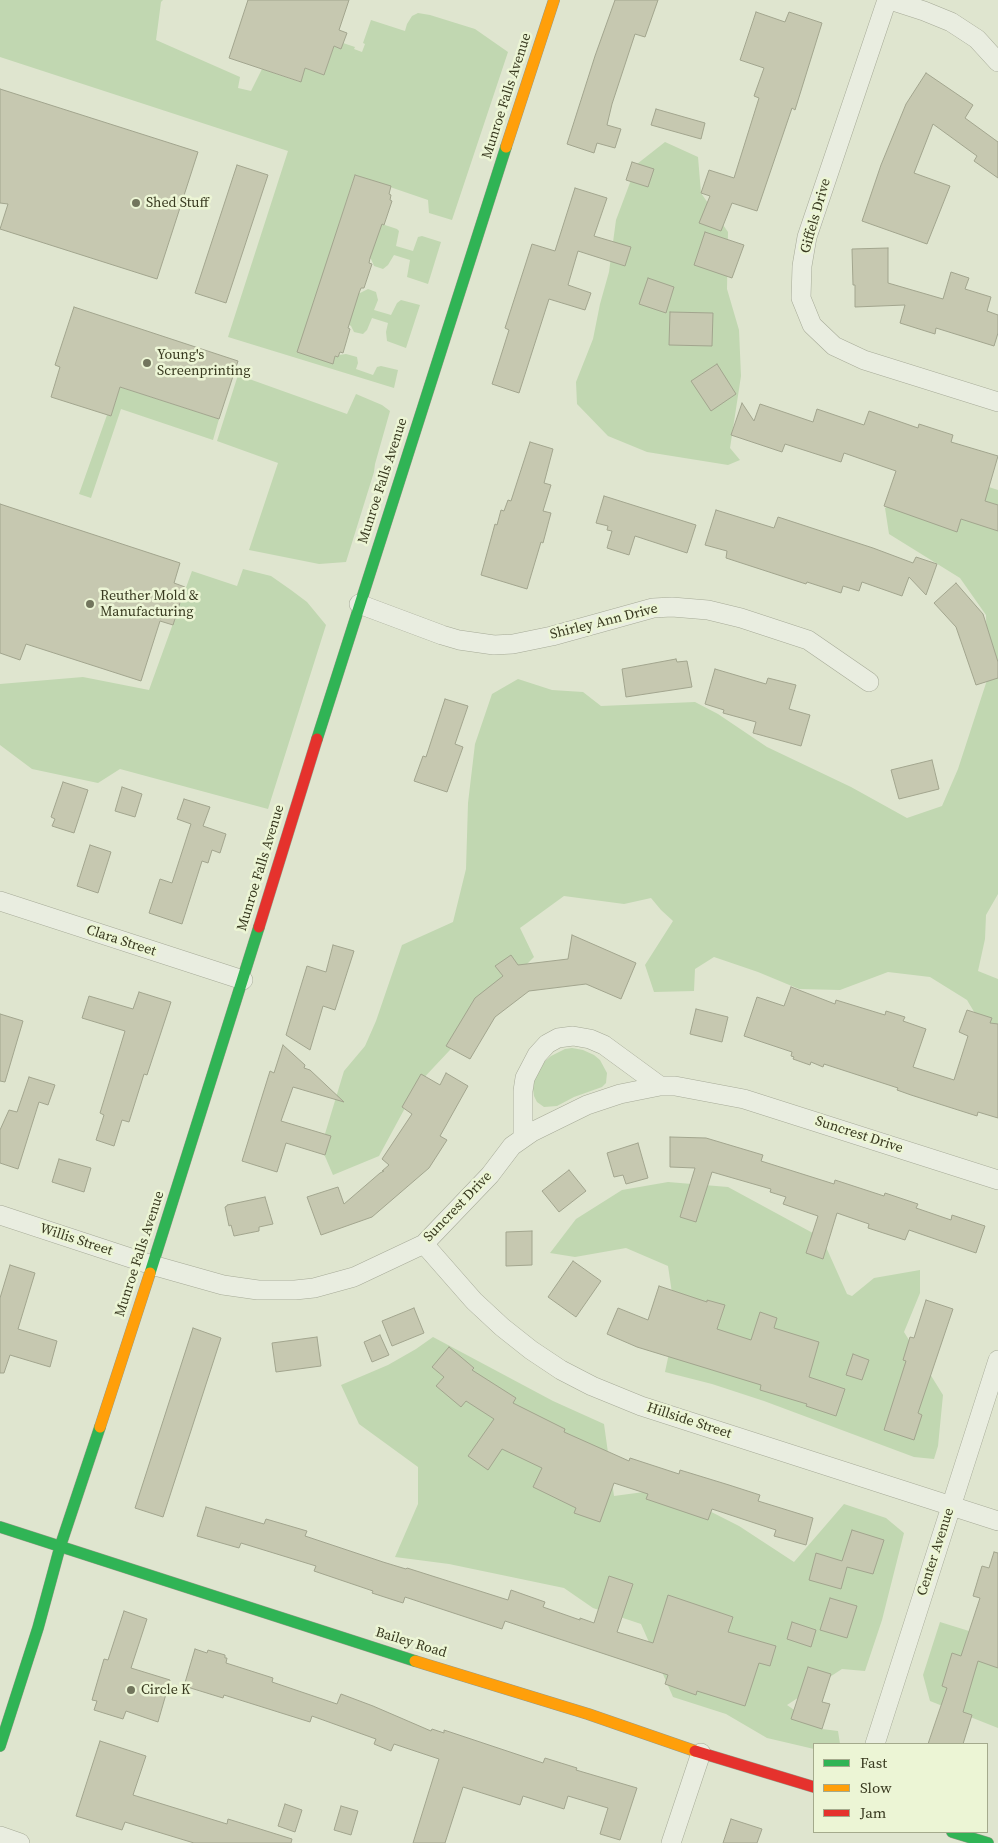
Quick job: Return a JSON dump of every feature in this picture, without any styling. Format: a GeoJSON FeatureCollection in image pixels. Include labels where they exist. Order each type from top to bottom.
{"type":"FeatureCollection","features":[{"type":"Feature","properties":{"kind":"street","name":"Munroe Falls Avenue"},"geometry":{"type":"LineString","coordinates":[[0,1746],[38,1628],[60,1547],[204,1106],[359,604],[469,258],[554,0]]}},
{"type":"Feature","properties":{"kind":"street"},"geometry":{"type":"LineString","coordinates":[[888,0],[951,22],[977,40],[998,62]]}},
{"type":"Feature","properties":{"kind":"street","name":"Giffels Drive"},"geometry":{"type":"LineString","coordinates":[[888,0],[807,237],[802,266],[801,298],[812,325],[834,346],[864,360],[998,402]]}},
{"type":"Feature","properties":{"kind":"street","name":"Shirley Ann Drive"},"geometry":{"type":"LineString","coordinates":[[359,604],[442,635],[459,640],[494,645],[513,644],[552,636],[653,608],[672,607],[708,610],[742,618],[808,640],[869,682]]}},
{"type":"Feature","properties":{"kind":"street","name":"Clara Street"},"geometry":{"type":"LineString","coordinates":[[0,901],[243,980]]}},
{"type":"Feature","properties":{"kind":"street"},"geometry":{"type":"LineString","coordinates":[[523,1138],[523,1091],[525,1078],[537,1055],[547,1044],[558,1038],[573,1036],[590,1039],[604,1045],[660,1086]]}},
{"type":"Feature","properties":{"kind":"street","name":"Suncrest Drive"},"geometry":{"type":"LineString","coordinates":[[152,1265],[223,1285],[258,1290],[314,1288],[354,1278],[424,1244],[490,1175],[512,1146],[523,1138],[552,1121],[587,1105],[620,1094],[660,1086],[675,1086],[744,1099],[998,1180]]}},
{"type":"Feature","properties":{"kind":"street","name":"Willis Street"},"geometry":{"type":"LineString","coordinates":[[0,1215],[152,1265]]}},
{"type":"Feature","properties":{"kind":"street","name":"Hillside Street"},"geometry":{"type":"LineString","coordinates":[[424,1244],[474,1301],[502,1327],[531,1350],[561,1370],[589,1385],[641,1406],[998,1521]]}},
{"type":"Feature","properties":{"kind":"street","name":"Center Avenue"},"geometry":{"type":"LineString","coordinates":[[874,1743],[998,1360]]}},
{"type":"Feature","properties":{"kind":"street","name":"Bailey Road"},"geometry":{"type":"LineString","coordinates":[[0,1527],[353,1642],[588,1714],[701,1753],[813,1787]]}},
{"type":"Feature","properties":{"kind":"street"},"geometry":{"type":"LineString","coordinates":[[671,1843],[701,1753]]}},
{"type":"Feature","properties":{"kind":"street"},"geometry":{"type":"LineString","coordinates":[[955,1833],[988,1843]]}},
{"type":"Feature","properties":{"kind":"street"},"geometry":{"type":"LineString","coordinates":[[0,1836],[20,1843]]}},
{"type":"Feature","properties":{"kind":"green space"},"geometry":{"type":"Polygon","coordinates":[[[0,0],[163,0],[161,2],[156,40],[240,77],[238,88],[251,91],[262,69],[300,82],[305,68],[324,75],[334,46],[341,49],[343,43],[355,47],[354,49],[362,52],[371,20],[405,31],[412,16],[418,13],[430,15],[475,29],[508,52],[452,220],[429,213],[428,200],[355,175],[339,224],[382,224],[397,229],[399,231],[396,246],[413,251],[418,237],[422,236],[441,242],[428,284],[407,277],[410,260],[394,255],[383,269],[374,266],[371,259],[368,258],[357,292],[360,293],[368,289],[376,292],[378,300],[374,310],[391,315],[397,303],[401,300],[420,305],[406,348],[387,341],[388,323],[372,318],[367,330],[363,334],[354,332],[351,326],[313,302],[333,363],[335,356],[338,357],[339,355],[346,354],[357,357],[356,369],[373,375],[377,367],[381,366],[398,370],[394,388],[228,337],[288,151],[0,57],[0,0]]]}},
{"type":"Feature","properties":{"kind":"green space"},"geometry":{"type":"Polygon","coordinates":[[[665,142],[698,157],[701,193],[728,232],[727,289],[739,330],[741,376],[730,448],[740,460],[728,465],[647,452],[608,436],[577,404],[576,382],[593,339],[609,272],[616,220],[637,164],[665,142]]]}},
{"type":"Feature","properties":{"kind":"green space"},"geometry":{"type":"Polygon","coordinates":[[[238,375],[347,414],[356,394],[382,405],[390,411],[374,472],[346,562],[319,564],[249,550],[278,463],[217,441],[238,375]]]}},
{"type":"Feature","properties":{"kind":"green space"},"geometry":{"type":"Polygon","coordinates":[[[120,387],[219,419],[213,440],[121,409],[91,498],[79,494],[107,415],[111,416],[120,387]]]}},
{"type":"Feature","properties":{"kind":"green space"},"geometry":{"type":"Polygon","coordinates":[[[961,478],[998,490],[998,894],[986,915],[985,939],[978,971],[998,979],[998,1052],[967,1000],[930,977],[888,972],[840,990],[799,989],[714,957],[695,969],[694,991],[654,992],[645,965],[673,921],[651,898],[624,904],[564,896],[520,928],[534,957],[485,1006],[481,1017],[418,1084],[379,1156],[333,1175],[321,1147],[344,1071],[365,1046],[376,1021],[402,945],[453,922],[466,869],[468,803],[475,744],[492,694],[518,679],[552,690],[583,692],[601,706],[695,702],[718,714],[767,747],[851,787],[907,818],[942,806],[958,769],[988,677],[986,615],[960,578],[889,534],[885,508],[914,489],[961,478]]]}},
{"type":"Feature","properties":{"kind":"green space"},"geometry":{"type":"Polygon","coordinates":[[[243,569],[271,576],[307,602],[326,625],[268,809],[120,769],[98,783],[32,769],[0,745],[0,684],[83,677],[149,690],[192,571],[237,586],[243,569]]]}},
{"type":"Feature","properties":{"kind":"green space"},"geometry":{"type":"Polygon","coordinates":[[[565,1049],[583,1050],[600,1060],[607,1073],[606,1083],[602,1087],[574,1097],[557,1106],[544,1107],[537,1102],[534,1096],[534,1080],[543,1063],[551,1056],[565,1049]]]}},
{"type":"Feature","properties":{"kind":"green space"},"geometry":{"type":"Polygon","coordinates":[[[668,1182],[728,1187],[822,1238],[847,1294],[852,1296],[874,1278],[920,1270],[920,1293],[904,1332],[943,1395],[938,1446],[934,1459],[914,1457],[764,1401],[712,1384],[665,1372],[676,1320],[668,1266],[626,1248],[575,1257],[550,1253],[576,1219],[622,1190],[668,1182]]]}},
{"type":"Feature","properties":{"kind":"green space"},"geometry":{"type":"Polygon","coordinates":[[[433,1337],[553,1401],[604,1424],[614,1496],[666,1489],[739,1526],[794,1562],[844,1504],[886,1518],[904,1533],[882,1620],[865,1671],[842,1669],[787,1705],[822,1729],[838,1731],[840,1743],[813,1743],[813,1749],[767,1738],[726,1714],[673,1697],[641,1624],[593,1608],[564,1588],[449,1564],[395,1557],[418,1504],[418,1467],[359,1424],[341,1385],[388,1365],[433,1337]]]}},
{"type":"Feature","properties":{"kind":"green space"},"geometry":{"type":"Polygon","coordinates":[[[940,1622],[998,1640],[998,1728],[930,1701],[923,1675],[940,1622]]]}},
{"type":"Feature","properties":{"kind":"building"},"geometry":{"type":"Polygon","coordinates":[[[248,0],[349,0],[339,30],[347,33],[341,49],[334,46],[324,75],[305,68],[301,82],[229,58],[248,0]]]}},
{"type":"Feature","properties":{"kind":"building"},"geometry":{"type":"Polygon","coordinates":[[[615,0],[658,0],[645,37],[635,34],[612,104],[607,125],[621,129],[615,148],[597,143],[594,153],[567,144],[615,0]]]}},
{"type":"Feature","properties":{"kind":"building"},"geometry":{"type":"Polygon","coordinates":[[[756,12],[785,22],[789,12],[822,23],[795,110],[792,108],[757,211],[732,203],[721,231],[699,223],[710,196],[701,193],[709,170],[734,178],[759,98],[754,96],[764,68],[740,60],[756,12]]]}},
{"type":"Feature","properties":{"kind":"building"},"geometry":{"type":"Polygon","coordinates":[[[926,73],[973,105],[965,118],[998,142],[998,178],[974,161],[977,156],[933,124],[914,173],[950,186],[927,244],[862,221],[881,165],[906,104],[926,73]]]}},
{"type":"Feature","properties":{"kind":"building"},"geometry":{"type":"Polygon","coordinates":[[[0,89],[198,152],[157,279],[0,229],[8,204],[0,203],[0,89]]]}},
{"type":"Feature","properties":{"kind":"building"},"geometry":{"type":"Polygon","coordinates":[[[656,109],[705,123],[701,139],[651,125],[656,109]]]}},
{"type":"Feature","properties":{"kind":"building"},"geometry":{"type":"Polygon","coordinates":[[[632,162],[654,169],[648,187],[626,180],[632,162]]]}},
{"type":"Feature","properties":{"kind":"building"},"geometry":{"type":"Polygon","coordinates":[[[237,165],[268,175],[226,303],[195,293],[237,165]]]}},
{"type":"Feature","properties":{"kind":"building"},"geometry":{"type":"Polygon","coordinates":[[[355,175],[391,186],[389,194],[392,201],[370,258],[369,263],[372,264],[364,288],[361,288],[359,293],[348,328],[350,329],[343,353],[340,352],[338,357],[335,356],[333,364],[297,352],[355,175]]]}},
{"type":"Feature","properties":{"kind":"building"},"geometry":{"type":"Polygon","coordinates":[[[575,188],[607,198],[594,236],[631,247],[625,266],[578,251],[568,285],[591,293],[585,310],[549,299],[519,393],[492,384],[509,330],[505,328],[532,244],[555,251],[575,188]]]}},
{"type":"Feature","properties":{"kind":"building"},"geometry":{"type":"Polygon","coordinates":[[[705,232],[744,245],[732,278],[694,265],[705,232]]]}},
{"type":"Feature","properties":{"kind":"building"},"geometry":{"type":"Polygon","coordinates":[[[888,248],[888,283],[943,299],[951,272],[969,278],[965,289],[991,297],[987,311],[998,315],[998,333],[994,346],[936,328],[935,334],[900,323],[905,305],[855,307],[852,249],[888,248]]]}},
{"type":"Feature","properties":{"kind":"building"},"geometry":{"type":"Polygon","coordinates":[[[648,278],[674,287],[666,313],[639,304],[648,278]]]}},
{"type":"Feature","properties":{"kind":"building","name":"Young's Screenprinting"},"geometry":{"type":"Polygon","coordinates":[[[74,307],[238,361],[219,419],[120,387],[111,416],[51,397],[60,367],[55,365],[74,307]]]}},
{"type":"Feature","properties":{"kind":"building"},"geometry":{"type":"Polygon","coordinates":[[[670,312],[713,313],[712,346],[669,345],[670,312]]]}},
{"type":"Feature","properties":{"kind":"building"},"geometry":{"type":"Polygon","coordinates":[[[717,364],[736,394],[711,411],[691,381],[717,364]]]}},
{"type":"Feature","properties":{"kind":"building"},"geometry":{"type":"Polygon","coordinates":[[[742,403],[754,421],[760,404],[813,422],[817,409],[864,425],[869,411],[918,428],[919,424],[953,435],[951,442],[998,456],[985,501],[998,505],[998,531],[961,519],[957,532],[884,506],[896,471],[844,453],[841,462],[785,444],[782,452],[731,435],[742,403]]]}},
{"type":"Feature","properties":{"kind":"building"},"geometry":{"type":"Polygon","coordinates":[[[530,442],[553,449],[544,483],[551,485],[543,511],[551,513],[527,589],[481,575],[495,524],[497,525],[501,510],[504,511],[508,500],[511,501],[530,442]]]}},
{"type":"Feature","properties":{"kind":"building"},"geometry":{"type":"Polygon","coordinates":[[[604,496],[696,525],[687,553],[635,536],[629,555],[607,548],[612,531],[607,530],[608,526],[596,523],[604,496]]]}},
{"type":"Feature","properties":{"kind":"building","name":"Reuther Mold & Manufacturing"},"geometry":{"type":"Polygon","coordinates":[[[0,504],[180,563],[174,583],[185,587],[173,625],[160,621],[141,681],[26,644],[20,660],[0,653],[0,504]]]}},
{"type":"Feature","properties":{"kind":"building"},"geometry":{"type":"Polygon","coordinates":[[[716,510],[774,528],[778,517],[913,563],[916,557],[937,564],[926,595],[909,577],[902,596],[862,582],[859,591],[843,586],[841,593],[807,582],[806,584],[726,558],[727,551],[705,545],[716,510]]]}},
{"type":"Feature","properties":{"kind":"building"},"geometry":{"type":"Polygon","coordinates":[[[956,583],[983,614],[998,662],[998,678],[976,685],[956,627],[934,603],[956,583]]]}},
{"type":"Feature","properties":{"kind":"building"},"geometry":{"type":"Polygon","coordinates":[[[676,659],[677,662],[687,661],[692,687],[626,697],[622,669],[676,659]]]}},
{"type":"Feature","properties":{"kind":"building"},"geometry":{"type":"Polygon","coordinates":[[[715,669],[766,684],[768,678],[796,685],[789,709],[810,715],[801,746],[753,733],[756,722],[723,713],[724,710],[705,704],[715,669]]]}},
{"type":"Feature","properties":{"kind":"building"},"geometry":{"type":"Polygon","coordinates":[[[445,699],[468,706],[455,744],[463,747],[447,792],[414,781],[423,756],[426,757],[445,699]]]}},
{"type":"Feature","properties":{"kind":"building"},"geometry":{"type":"Polygon","coordinates":[[[932,760],[939,789],[899,799],[891,770],[932,760]]]}},
{"type":"Feature","properties":{"kind":"building"},"geometry":{"type":"Polygon","coordinates":[[[63,782],[88,790],[74,833],[52,826],[55,819],[51,817],[63,782]]]}},
{"type":"Feature","properties":{"kind":"building"},"geometry":{"type":"Polygon","coordinates":[[[122,787],[142,794],[135,817],[115,811],[122,787]]]}},
{"type":"Feature","properties":{"kind":"building"},"geometry":{"type":"Polygon","coordinates":[[[184,799],[210,807],[203,826],[226,834],[220,853],[212,850],[208,863],[202,861],[182,924],[149,913],[160,879],[172,883],[191,824],[177,819],[184,799]]]}},
{"type":"Feature","properties":{"kind":"building"},"geometry":{"type":"Polygon","coordinates":[[[90,845],[111,852],[98,893],[77,886],[90,845]]]}},
{"type":"Feature","properties":{"kind":"building"},"geometry":{"type":"Polygon","coordinates":[[[572,935],[636,963],[621,999],[586,984],[529,991],[495,1017],[470,1059],[446,1046],[475,998],[503,976],[495,966],[511,955],[518,965],[568,959],[572,935]]]}},
{"type":"Feature","properties":{"kind":"building"},"geometry":{"type":"Polygon","coordinates":[[[333,945],[354,951],[335,1010],[323,1006],[310,1050],[286,1035],[307,966],[326,972],[333,945]]]}},
{"type":"Feature","properties":{"kind":"building"},"geometry":{"type":"Polygon","coordinates":[[[791,987],[835,1004],[836,1000],[885,1015],[886,1011],[905,1017],[903,1021],[926,1029],[913,1067],[954,1080],[968,1036],[959,1032],[967,1010],[992,1018],[990,1023],[998,1024],[998,1118],[978,1112],[977,1116],[824,1064],[823,1067],[811,1062],[810,1065],[793,1059],[794,1057],[791,1056],[792,1052],[744,1036],[757,997],[784,1006],[791,987]]]}},
{"type":"Feature","properties":{"kind":"building"},"geometry":{"type":"Polygon","coordinates":[[[139,992],[171,1002],[147,1075],[144,1074],[129,1122],[122,1120],[114,1146],[96,1140],[104,1115],[100,1113],[125,1031],[82,1018],[89,996],[133,1009],[139,992]]]}},
{"type":"Feature","properties":{"kind":"building"},"geometry":{"type":"Polygon","coordinates":[[[696,1009],[728,1017],[722,1042],[690,1034],[696,1009]]]}},
{"type":"Feature","properties":{"kind":"building"},"geometry":{"type":"Polygon","coordinates":[[[0,1014],[23,1021],[5,1082],[0,1081],[0,1014]]]}},
{"type":"Feature","properties":{"kind":"building"},"geometry":{"type":"Polygon","coordinates":[[[283,1045],[305,1065],[304,1068],[310,1070],[344,1102],[293,1087],[281,1121],[331,1136],[325,1155],[286,1143],[277,1172],[242,1161],[270,1071],[274,1073],[283,1045]]]}},
{"type":"Feature","properties":{"kind":"building"},"geometry":{"type":"Polygon","coordinates":[[[446,1073],[468,1086],[440,1136],[447,1140],[429,1168],[372,1217],[321,1235],[307,1197],[338,1187],[344,1204],[384,1171],[382,1171],[389,1165],[382,1159],[412,1114],[402,1107],[421,1074],[440,1085],[446,1073]]]}},
{"type":"Feature","properties":{"kind":"building"},"geometry":{"type":"Polygon","coordinates":[[[29,1077],[55,1085],[48,1105],[39,1102],[18,1169],[0,1163],[0,1130],[9,1110],[17,1112],[29,1077]]]}},
{"type":"Feature","properties":{"kind":"building"},"geometry":{"type":"Polygon","coordinates":[[[670,1137],[706,1138],[763,1155],[761,1161],[834,1184],[835,1180],[884,1196],[885,1193],[918,1204],[916,1208],[951,1220],[952,1215],[985,1226],[976,1253],[909,1230],[905,1240],[868,1228],[869,1224],[837,1213],[823,1259],[806,1253],[818,1216],[783,1204],[786,1197],[770,1192],[771,1189],[712,1172],[696,1222],[680,1217],[695,1168],[670,1167],[670,1137]]]}},
{"type":"Feature","properties":{"kind":"building"},"geometry":{"type":"Polygon","coordinates":[[[638,1143],[648,1178],[626,1184],[623,1175],[614,1177],[607,1153],[638,1143]]]}},
{"type":"Feature","properties":{"kind":"building"},"geometry":{"type":"Polygon","coordinates":[[[59,1159],[91,1168],[84,1192],[52,1182],[59,1159]]]}},
{"type":"Feature","properties":{"kind":"building"},"geometry":{"type":"Polygon","coordinates":[[[569,1170],[586,1191],[559,1212],[542,1191],[569,1170]]]}},
{"type":"Feature","properties":{"kind":"building"},"geometry":{"type":"Polygon","coordinates":[[[265,1197],[273,1224],[259,1227],[259,1231],[234,1236],[231,1225],[229,1226],[225,1207],[265,1197]]]}},
{"type":"Feature","properties":{"kind":"building"},"geometry":{"type":"Polygon","coordinates":[[[532,1231],[532,1265],[506,1266],[506,1232],[532,1231]]]}},
{"type":"Feature","properties":{"kind":"building"},"geometry":{"type":"Polygon","coordinates":[[[573,1261],[601,1281],[576,1317],[548,1297],[573,1261]]]}},
{"type":"Feature","properties":{"kind":"building"},"geometry":{"type":"Polygon","coordinates":[[[10,1265],[35,1273],[18,1329],[57,1341],[50,1367],[10,1355],[4,1373],[0,1373],[0,1298],[10,1265]]]}},
{"type":"Feature","properties":{"kind":"building"},"geometry":{"type":"Polygon","coordinates":[[[659,1286],[707,1302],[707,1300],[725,1305],[717,1329],[751,1340],[760,1312],[777,1318],[774,1328],[819,1342],[809,1377],[845,1389],[836,1416],[806,1406],[807,1404],[760,1390],[761,1385],[637,1347],[607,1334],[618,1308],[648,1320],[659,1286]]]}},
{"type":"Feature","properties":{"kind":"building"},"geometry":{"type":"Polygon","coordinates":[[[926,1300],[953,1309],[918,1413],[922,1415],[914,1440],[884,1430],[906,1361],[903,1360],[910,1337],[914,1338],[926,1300]]]}},
{"type":"Feature","properties":{"kind":"building"},"geometry":{"type":"Polygon","coordinates":[[[414,1308],[424,1333],[392,1346],[382,1321],[414,1308]]]}},
{"type":"Feature","properties":{"kind":"building"},"geometry":{"type":"Polygon","coordinates":[[[193,1328],[221,1338],[163,1517],[135,1508],[193,1328]]]}},
{"type":"Feature","properties":{"kind":"building"},"geometry":{"type":"Polygon","coordinates":[[[380,1335],[389,1355],[372,1362],[364,1342],[380,1335]]]}},
{"type":"Feature","properties":{"kind":"building"},"geometry":{"type":"Polygon","coordinates":[[[317,1337],[321,1366],[276,1372],[272,1343],[317,1337]]]}},
{"type":"Feature","properties":{"kind":"building"},"geometry":{"type":"Polygon","coordinates":[[[449,1347],[474,1368],[472,1370],[516,1398],[513,1403],[565,1429],[564,1432],[629,1461],[630,1458],[679,1474],[680,1470],[729,1485],[760,1495],[758,1501],[813,1518],[806,1545],[774,1536],[776,1530],[712,1509],[708,1520],[646,1499],[648,1494],[614,1483],[600,1522],[574,1513],[576,1508],[533,1487],[542,1468],[502,1449],[488,1470],[468,1456],[494,1419],[466,1401],[461,1407],[436,1386],[444,1377],[432,1367],[449,1347]]]}},
{"type":"Feature","properties":{"kind":"building"},"geometry":{"type":"Polygon","coordinates":[[[853,1354],[869,1360],[862,1380],[846,1375],[853,1354]]]}},
{"type":"Feature","properties":{"kind":"building"},"geometry":{"type":"Polygon","coordinates":[[[206,1507],[264,1524],[266,1519],[307,1531],[305,1536],[508,1600],[511,1590],[545,1602],[543,1607],[594,1623],[609,1576],[633,1584],[617,1632],[653,1643],[668,1595],[733,1617],[728,1632],[776,1646],[770,1666],[759,1663],[745,1706],[697,1691],[696,1695],[665,1684],[668,1675],[505,1621],[502,1629],[405,1597],[403,1603],[314,1571],[316,1566],[241,1543],[239,1548],[197,1536],[206,1507]]]}},
{"type":"Feature","properties":{"kind":"building"},"geometry":{"type":"Polygon","coordinates":[[[852,1530],[884,1540],[873,1574],[847,1567],[841,1589],[809,1580],[816,1553],[842,1561],[852,1530]]]}},
{"type":"Feature","properties":{"kind":"building"},"geometry":{"type":"Polygon","coordinates":[[[994,1552],[998,1553],[998,1668],[978,1661],[963,1712],[972,1715],[963,1743],[928,1743],[947,1688],[942,1686],[952,1653],[961,1656],[980,1598],[973,1596],[982,1566],[989,1568],[994,1552]]]}},
{"type":"Feature","properties":{"kind":"building"},"geometry":{"type":"Polygon","coordinates":[[[830,1598],[857,1606],[847,1638],[820,1630],[830,1598]]]}},
{"type":"Feature","properties":{"kind":"building","name":"Circle K"},"geometry":{"type":"Polygon","coordinates":[[[124,1611],[147,1619],[131,1668],[170,1680],[158,1722],[126,1711],[123,1719],[94,1710],[97,1701],[92,1700],[104,1659],[108,1660],[124,1611]]]}},
{"type":"Feature","properties":{"kind":"building"},"geometry":{"type":"Polygon","coordinates":[[[792,1622],[816,1630],[811,1647],[787,1639],[792,1622]]]}},
{"type":"Feature","properties":{"kind":"building"},"geometry":{"type":"Polygon","coordinates":[[[195,1649],[207,1653],[208,1650],[225,1655],[225,1658],[227,1658],[226,1663],[273,1678],[272,1682],[337,1704],[341,1694],[431,1731],[432,1729],[444,1733],[444,1730],[543,1763],[545,1758],[577,1768],[576,1770],[637,1788],[620,1840],[600,1834],[608,1808],[568,1796],[564,1809],[523,1796],[520,1805],[463,1787],[445,1843],[413,1843],[439,1759],[394,1744],[391,1751],[374,1744],[376,1739],[312,1716],[310,1722],[224,1695],[223,1698],[184,1686],[195,1649]]]}},
{"type":"Feature","properties":{"kind":"building"},"geometry":{"type":"Polygon","coordinates":[[[808,1667],[831,1674],[822,1702],[830,1704],[822,1729],[791,1719],[808,1667]]]}},
{"type":"Feature","properties":{"kind":"building"},"geometry":{"type":"Polygon","coordinates":[[[100,1741],[146,1756],[133,1795],[227,1824],[228,1819],[292,1839],[291,1843],[194,1843],[125,1822],[122,1830],[76,1816],[100,1741]]]}},
{"type":"Feature","properties":{"kind":"building"},"geometry":{"type":"Polygon","coordinates":[[[285,1804],[302,1810],[295,1832],[278,1826],[285,1804]]]}},
{"type":"Feature","properties":{"kind":"building"},"geometry":{"type":"Polygon","coordinates":[[[341,1806],[358,1811],[351,1835],[334,1830],[341,1806]]]}},
{"type":"Feature","properties":{"kind":"building"},"geometry":{"type":"Polygon","coordinates":[[[731,1819],[762,1829],[757,1843],[723,1843],[731,1819]]]}},
{"type":"Feature","properties":{"kind":"traffic: fast"},"geometry":{"type":"LineString","coordinates":[[317,739],[506,147]]}},
{"type":"Feature","properties":{"kind":"traffic: fast"},"geometry":{"type":"LineString","coordinates":[[150,1273],[259,927]]}},
{"type":"Feature","properties":{"kind":"traffic: fast"},"geometry":{"type":"LineString","coordinates":[[0,1746],[38,1628],[60,1547],[100,1427]]}},
{"type":"Feature","properties":{"kind":"traffic: fast"},"geometry":{"type":"LineString","coordinates":[[0,1527],[415,1661]]}},
{"type":"Feature","properties":{"kind":"traffic: fast"},"geometry":{"type":"LineString","coordinates":[[955,1833],[988,1843]]}},
{"type":"Feature","properties":{"kind":"traffic: slow"},"geometry":{"type":"LineString","coordinates":[[506,147],[554,0]]}},
{"type":"Feature","properties":{"kind":"traffic: slow"},"geometry":{"type":"LineString","coordinates":[[100,1427],[150,1273]]}},
{"type":"Feature","properties":{"kind":"traffic: slow"},"geometry":{"type":"LineString","coordinates":[[415,1661],[588,1714],[695,1751]]}},
{"type":"Feature","properties":{"kind":"traffic: jam"},"geometry":{"type":"LineString","coordinates":[[259,927],[317,739]]}},
{"type":"Feature","properties":{"kind":"traffic: jam"},"geometry":{"type":"LineString","coordinates":[[695,1751],[813,1787]]}},
{"type":"Feature","properties":{"kind":"place","name":"Shed Stuff"},"geometry":{"type":"Point","coordinates":[136,203]}},
{"type":"Feature","properties":{"kind":"place","name":"Young's Screenprinting"},"geometry":{"type":"Point","coordinates":[147,363]}},
{"type":"Feature","properties":{"kind":"place","name":"Reuther Mold & Manufacturing"},"geometry":{"type":"Point","coordinates":[90,604]}},
{"type":"Feature","properties":{"kind":"place","name":"Circle K"},"geometry":{"type":"Point","coordinates":[131,1690]}}]}
